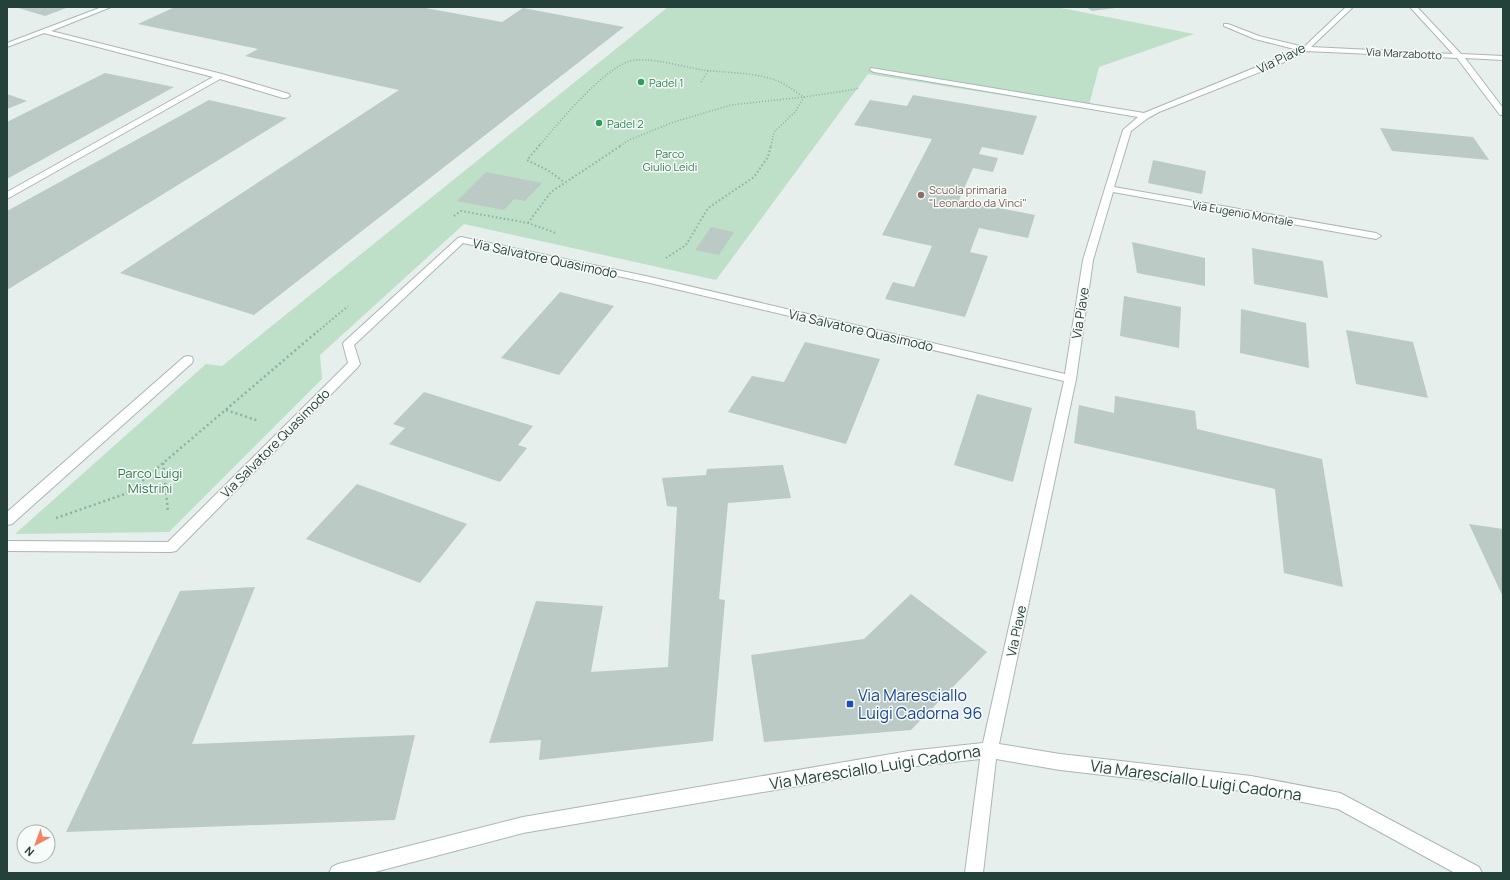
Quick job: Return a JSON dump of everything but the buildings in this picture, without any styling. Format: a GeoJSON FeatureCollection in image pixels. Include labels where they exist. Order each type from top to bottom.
{"type":"FeatureCollection","features":[{"type":"Feature","properties":{"kind":"street"},"geometry":{"type":"LineString","coordinates":[[7,45],[108,7]]}},
{"type":"Feature","properties":{"kind":"street","name":"Via Piave"},"geometry":{"type":"LineString","coordinates":[[974,873],[987,779],[989,750],[996,725],[1070,379],[1088,260],[1127,130],[1145,116],[1305,49],[1350,7]]}},
{"type":"Feature","properties":{"kind":"street"},"geometry":{"type":"LineString","coordinates":[[1413,7],[1459,56],[1503,113]]}},
{"type":"Feature","properties":{"kind":"street","name":"Via Marzabotto"},"geometry":{"type":"LineString","coordinates":[[1226,25],[1257,38],[1305,49],[1503,58]]}},
{"type":"Feature","properties":{"kind":"street"},"geometry":{"type":"LineString","coordinates":[[43,31],[219,76],[286,96]]}},
{"type":"Feature","properties":{"kind":"street"},"geometry":{"type":"LineString","coordinates":[[874,70],[1145,116]]}},
{"type":"Feature","properties":{"kind":"street"},"geometry":{"type":"LineString","coordinates":[[7,196],[219,76]]}},
{"type":"Feature","properties":{"kind":"street","name":"Via Eugenio Montale"},"geometry":{"type":"LineString","coordinates":[[1109,189],[1376,236]]}},
{"type":"Feature","properties":{"kind":"street","name":"Via Salvatore Quasimodo"},"geometry":{"type":"LineString","coordinates":[[172,547],[354,364],[348,344],[461,240],[650,280],[1070,379]]}},
{"type":"Feature","properties":{"kind":"street"},"geometry":{"type":"LineString","coordinates":[[7,520],[188,360]]}},
{"type":"Feature","properties":{"kind":"street"},"geometry":{"type":"LineString","coordinates":[[7,546],[172,547]]}},
{"type":"Feature","properties":{"kind":"street","name":"Via Maresciallo Luigi Cadorna"},"geometry":{"type":"LineString","coordinates":[[338,873],[523,825],[909,759],[989,750],[1060,762],[1251,784],[1340,801],[1473,873]]}},
{"type":"Feature","properties":{"kind":"path"},"geometry":{"type":"LineString","coordinates":[[528,223],[551,192],[629,140],[674,122],[731,105],[804,97],[857,89],[874,70]]}},
{"type":"Feature","properties":{"kind":"path"},"geometry":{"type":"LineString","coordinates":[[701,82],[708,71]]}},
{"type":"Feature","properties":{"kind":"path"},"geometry":{"type":"LineString","coordinates":[[162,464],[172,547]]}},
{"type":"Feature","properties":{"kind":"green space"},"geometry":{"type":"Polygon","coordinates":[[[668,7],[1056,7],[1194,34],[1099,67],[1088,109],[868,74],[716,280],[464,224],[320,355],[322,379],[169,532],[15,534],[206,364],[222,366],[668,7]]]}},
{"type":"Feature","properties":{"kind":"place","name":"Padel 1"},"geometry":{"type":"Point","coordinates":[641,82]}},
{"type":"Feature","properties":{"kind":"place","name":"Padel 2"},"geometry":{"type":"Point","coordinates":[599,123]}},
{"type":"Feature","properties":{"kind":"place","name":"Scuola primaria \"Leonardo da Vinci\""},"geometry":{"type":"Point","coordinates":[921,195]}},
{"type":"Feature","properties":{"kind":"place","name":"Via Maresciallo Luigi Cadorna 96"},"geometry":{"type":"Point","coordinates":[850,704]}},
{"type":"Feature","properties":{"kind":"park label","name":"Parco Giulio Leidi"},"geometry":{"type":"Point","coordinates":[670,159]}},
{"type":"Feature","properties":{"kind":"park label","name":"Parco Luigi Mistrini"},"geometry":{"type":"Point","coordinates":[150,480]}}]}
